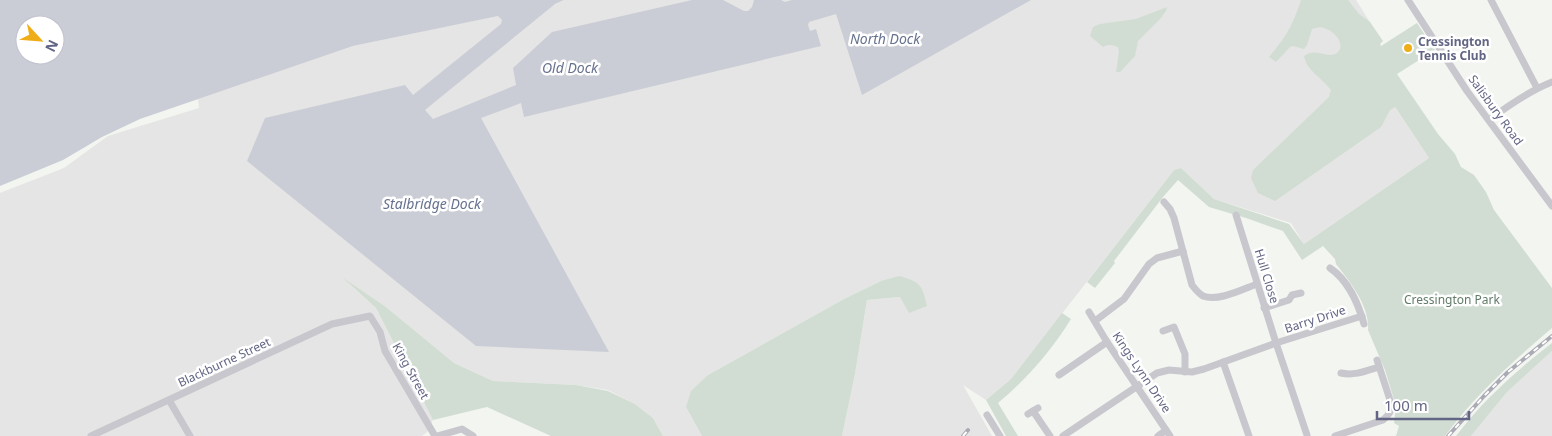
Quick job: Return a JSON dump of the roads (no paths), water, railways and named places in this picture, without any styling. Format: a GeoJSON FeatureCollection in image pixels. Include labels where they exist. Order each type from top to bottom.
{"type":"FeatureCollection","features":[{"type":"Feature","properties":{"kind":"street","name":"Salisbury Road"},"geometry":{"type":"LineString","coordinates":[[1408,0],[1467,91],[1552,206]]}},
{"type":"Feature","properties":{"kind":"street"},"geometry":{"type":"LineString","coordinates":[[1491,0],[1537,88]]}},
{"type":"Feature","properties":{"kind":"street"},"geometry":{"type":"LineString","coordinates":[[1489,120],[1512,102],[1552,82]]}},
{"type":"Feature","properties":{"kind":"street"},"geometry":{"type":"LineString","coordinates":[[1164,202],[1174,218],[1192,284],[1198,292],[1203,296],[1219,297],[1257,284]]}},
{"type":"Feature","properties":{"kind":"street","name":"Hull Close"},"geometry":{"type":"LineString","coordinates":[[1236,215],[1264,308],[1309,435]]}},
{"type":"Feature","properties":{"kind":"street"},"geometry":{"type":"LineString","coordinates":[[1095,321],[1124,299],[1149,264],[1157,258],[1183,252]]}},
{"type":"Feature","properties":{"kind":"street","name":"Barry Drive"},"geometry":{"type":"LineString","coordinates":[[1330,268],[1340,276],[1350,290],[1364,324]]}},
{"type":"Feature","properties":{"kind":"street"},"geometry":{"type":"LineString","coordinates":[[1264,308],[1289,300],[1292,295],[1301,293]]}},
{"type":"Feature","properties":{"kind":"street","name":"Kings Lynn Drive"},"geometry":{"type":"LineString","coordinates":[[1089,312],[1168,433]]}},
{"type":"Feature","properties":{"kind":"street","name":"Blackburne Street"},"geometry":{"type":"LineString","coordinates":[[91,436],[332,324],[370,316]]}},
{"type":"Feature","properties":{"kind":"street","name":"King Street"},"geometry":{"type":"LineString","coordinates":[[370,316],[380,332],[385,351],[436,436]]}},
{"type":"Feature","properties":{"kind":"street","name":"Barry Drive"},"geometry":{"type":"LineString","coordinates":[[1063,436],[1157,373],[1169,370],[1192,372],[1204,369],[1276,343],[1362,316]]}},
{"type":"Feature","properties":{"kind":"street"},"geometry":{"type":"LineString","coordinates":[[1163,331],[1174,327],[1185,354],[1185,372]]}},
{"type":"Feature","properties":{"kind":"street"},"geometry":{"type":"LineString","coordinates":[[1059,375],[1107,342]]}},
{"type":"Feature","properties":{"kind":"street"},"geometry":{"type":"LineString","coordinates":[[1223,362],[1249,436]]}},
{"type":"Feature","properties":{"kind":"street"},"geometry":{"type":"LineString","coordinates":[[1335,436],[1384,420],[1392,408],[1378,364],[1364,372],[1344,374],[1348,383]]}},
{"type":"Feature","properties":{"kind":"street"},"geometry":{"type":"LineString","coordinates":[[169,400],[190,436]]}},
{"type":"Feature","properties":{"kind":"street"},"geometry":{"type":"LineString","coordinates":[[1033,411],[1050,436]]}},
{"type":"Feature","properties":{"kind":"street"},"geometry":{"type":"LineString","coordinates":[[987,415],[1000,436]]}},
{"type":"Feature","properties":{"kind":"street"},"geometry":{"type":"LineString","coordinates":[[436,436],[462,429],[472,436]]}},
{"type":"Feature","properties":{"kind":"street"},"geometry":{"type":"LineString","coordinates":[[1158,436],[1168,433]]}},
{"type":"Feature","properties":{"kind":"water"},"geometry":{"type":"Polygon","coordinates":[[[0,0],[564,0],[555,4],[425,110],[433,119],[516,85],[513,68],[552,32],[692,0],[723,0],[744,11],[748,11],[752,7],[754,0],[781,0],[785,2],[792,0],[1031,0],[862,95],[836,14],[809,22],[810,31],[816,29],[821,46],[524,117],[521,103],[481,118],[609,352],[476,346],[247,161],[265,118],[405,85],[413,95],[501,24],[502,20],[498,16],[353,46],[140,119],[102,137],[63,160],[0,186],[0,0]]]}},
{"type":"Feature","properties":{"kind":"railway"},"geometry":{"type":"LineString","coordinates":[[1448,436],[1508,372],[1552,336]]}},
{"type":"Feature","properties":{"kind":"railway"},"geometry":{"type":"LineString","coordinates":[[963,436],[968,430]]}},
{"type":"Feature","properties":{"kind":"place","name":"Cressington Tennis Club"},"geometry":{"type":"Point","coordinates":[1408,48]}},
{"type":"Feature","properties":{"kind":"water label","name":"North Dock"},"geometry":{"type":"Point","coordinates":[885,38]}},
{"type":"Feature","properties":{"kind":"water label","name":"Old Dock"},"geometry":{"type":"Point","coordinates":[570,67]}},
{"type":"Feature","properties":{"kind":"water label","name":"Stalbridge Dock"},"geometry":{"type":"Point","coordinates":[432,203]}},
{"type":"Feature","properties":{"kind":"park label","name":"Cressington Park"},"geometry":{"type":"Point","coordinates":[1452,299]}}]}
